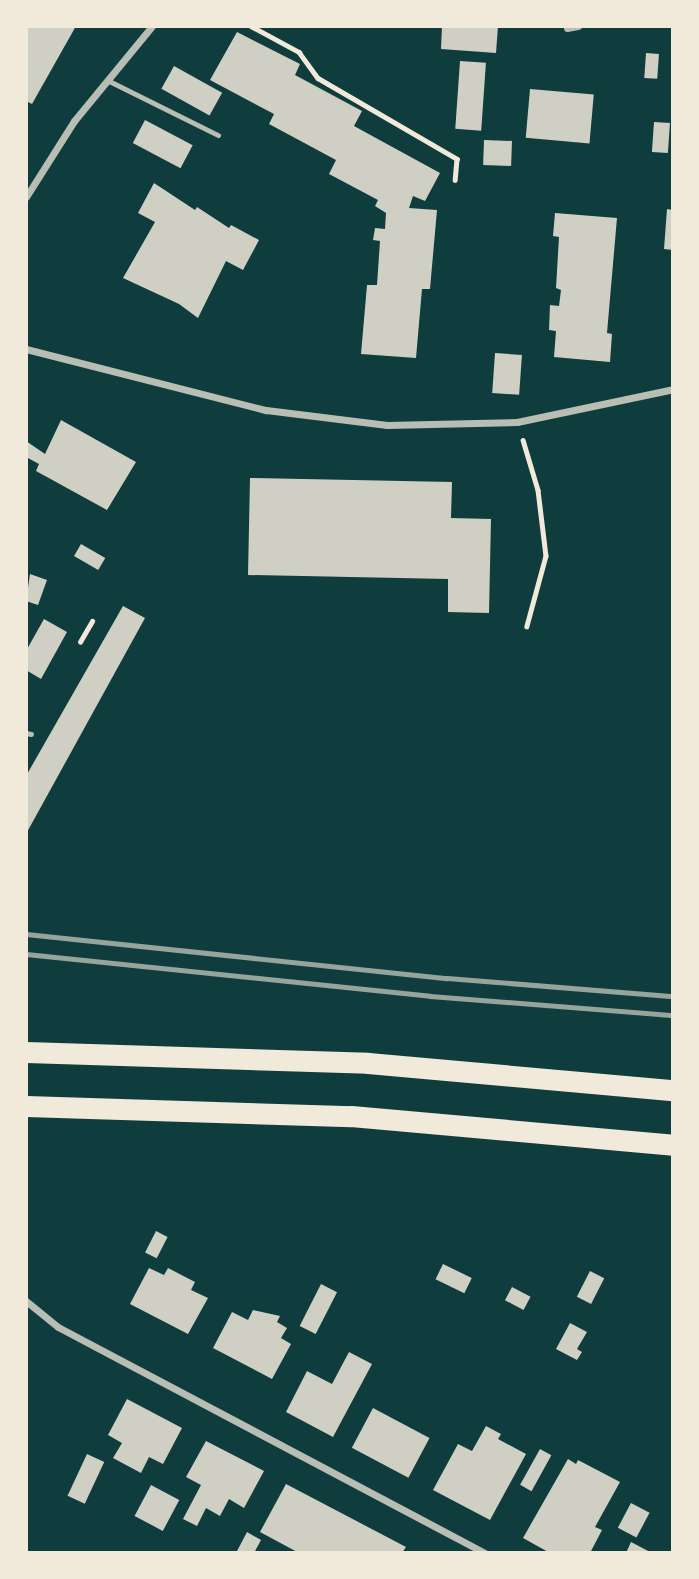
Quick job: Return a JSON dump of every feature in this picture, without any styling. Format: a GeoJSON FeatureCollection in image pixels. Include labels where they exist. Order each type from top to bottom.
{"type":"FeatureCollection","features":[{"type":"Feature","properties":{"kind":"highway"},"geometry":{"type":"LineString","coordinates":[[26,1052],[368,1063],[673,1090]]}},
{"type":"Feature","properties":{"kind":"highway"},"geometry":{"type":"LineString","coordinates":[[26,1106],[352,1116],[673,1145]]}},
{"type":"Feature","properties":{"kind":"street"},"geometry":{"type":"LineString","coordinates":[[26,197],[74,121],[152,26]]}},
{"type":"Feature","properties":{"kind":"street"},"geometry":{"type":"LineString","coordinates":[[567,28],[578,26]]}},
{"type":"Feature","properties":{"kind":"street"},"geometry":{"type":"LineString","coordinates":[[26,349],[321,420],[387,425],[517,422],[673,388]]}},
{"type":"Feature","properties":{"kind":"street"},"geometry":{"type":"LineString","coordinates":[[26,1301],[58,1327],[485,1553]]}},
{"type":"Feature","properties":{"kind":"lane"},"geometry":{"type":"LineString","coordinates":[[107,80],[218,135]]}},
{"type":"Feature","properties":{"kind":"path"},"geometry":{"type":"LineString","coordinates":[[251,26],[299,51],[318,78],[457,159],[455,180]]}},
{"type":"Feature","properties":{"kind":"path"},"geometry":{"type":"LineString","coordinates":[[517,422],[538,490],[546,556],[527,626]]}},
{"type":"Feature","properties":{"kind":"path"},"geometry":{"type":"LineString","coordinates":[[80,642],[92,621]]}},
{"type":"Feature","properties":{"kind":"building"},"geometry":{"type":"Polygon","coordinates":[[[28,26],[76,26],[32,104],[26,101],[28,26]]]}},
{"type":"Feature","properties":{"kind":"building"},"geometry":{"type":"Polygon","coordinates":[[[442,26],[498,26],[496,53],[441,49],[442,26]]]}},
{"type":"Feature","properties":{"kind":"building"},"geometry":{"type":"Polygon","coordinates":[[[237,32],[300,64],[295,75],[362,111],[354,126],[440,173],[425,201],[413,196],[409,208],[437,210],[430,289],[422,289],[416,358],[361,354],[367,285],[377,285],[380,241],[373,240],[375,228],[385,229],[386,213],[375,206],[378,200],[329,174],[336,160],[269,124],[274,114],[210,80],[237,32]]]}},
{"type":"Feature","properties":{"kind":"building"},"geometry":{"type":"Polygon","coordinates":[[[646,53],[659,54],[657,79],[644,78],[646,53]]]}},
{"type":"Feature","properties":{"kind":"building"},"geometry":{"type":"Polygon","coordinates":[[[460,61],[486,63],[481,131],[455,129],[460,61]]]}},
{"type":"Feature","properties":{"kind":"building"},"geometry":{"type":"Polygon","coordinates":[[[174,66],[222,93],[209,115],[161,89],[174,66]]]}},
{"type":"Feature","properties":{"kind":"building"},"geometry":{"type":"Polygon","coordinates":[[[530,89],[594,95],[589,143],[526,138],[530,89]]]}},
{"type":"Feature","properties":{"kind":"building"},"geometry":{"type":"Polygon","coordinates":[[[145,120],[193,145],[180,168],[133,143],[145,120]]]}},
{"type":"Feature","properties":{"kind":"building"},"geometry":{"type":"Polygon","coordinates":[[[654,122],[670,123],[668,153],[652,152],[654,122]]]}},
{"type":"Feature","properties":{"kind":"building"},"geometry":{"type":"Polygon","coordinates":[[[484,140],[512,141],[511,166],[483,165],[484,140]]]}},
{"type":"Feature","properties":{"kind":"building"},"geometry":{"type":"Polygon","coordinates":[[[154,183],[195,210],[197,207],[229,228],[231,225],[259,240],[243,270],[226,261],[198,318],[179,304],[123,278],[155,222],[138,213],[154,183]]]}},
{"type":"Feature","properties":{"kind":"building"},"geometry":{"type":"Polygon","coordinates":[[[667,209],[673,210],[673,250],[664,249],[667,209]]]}},
{"type":"Feature","properties":{"kind":"building"},"geometry":{"type":"Polygon","coordinates":[[[555,213],[617,218],[607,333],[612,334],[610,362],[554,357],[556,331],[549,330],[550,305],[559,306],[561,290],[556,288],[559,237],[553,236],[555,213]]]}},
{"type":"Feature","properties":{"kind":"building"},"geometry":{"type":"Polygon","coordinates":[[[495,353],[522,355],[519,395],[492,393],[495,353]]]}},
{"type":"Feature","properties":{"kind":"building"},"geometry":{"type":"Polygon","coordinates":[[[61,420],[136,462],[107,510],[36,471],[39,464],[26,457],[26,441],[45,454],[61,420]]]}},
{"type":"Feature","properties":{"kind":"building"},"geometry":{"type":"Polygon","coordinates":[[[250,478],[452,482],[451,518],[491,519],[489,613],[448,612],[448,579],[248,575],[250,478]]]}},
{"type":"Feature","properties":{"kind":"building"},"geometry":{"type":"Polygon","coordinates":[[[81,544],[105,558],[98,570],[74,556],[81,544]]]}},
{"type":"Feature","properties":{"kind":"building"},"geometry":{"type":"Polygon","coordinates":[[[30,574],[47,580],[38,605],[26,601],[30,574]]]}},
{"type":"Feature","properties":{"kind":"building"},"geometry":{"type":"Polygon","coordinates":[[[123,606],[145,618],[26,834],[26,776],[123,606]]]}},
{"type":"Feature","properties":{"kind":"building"},"geometry":{"type":"Polygon","coordinates":[[[44,619],[67,632],[41,679],[26,670],[26,651],[44,619]]]}},
{"type":"Feature","properties":{"kind":"building"},"geometry":{"type":"Polygon","coordinates":[[[156,1231],[168,1237],[157,1258],[145,1252],[156,1231]]]}},
{"type":"Feature","properties":{"kind":"building"},"geometry":{"type":"Polygon","coordinates":[[[443,1264],[472,1278],[464,1293],[436,1279],[443,1264]]]}},
{"type":"Feature","properties":{"kind":"building"},"geometry":{"type":"Polygon","coordinates":[[[149,1268],[164,1275],[168,1268],[195,1282],[191,1290],[208,1298],[188,1334],[130,1304],[149,1268]]]}},
{"type":"Feature","properties":{"kind":"building"},"geometry":{"type":"Polygon","coordinates":[[[590,1271],[604,1278],[591,1304],[577,1297],[590,1271]]]}},
{"type":"Feature","properties":{"kind":"building"},"geometry":{"type":"Polygon","coordinates":[[[321,1284],[337,1292],[316,1334],[300,1326],[321,1284]]]}},
{"type":"Feature","properties":{"kind":"building"},"geometry":{"type":"Polygon","coordinates":[[[512,1287],[531,1297],[523,1310],[505,1300],[512,1287]]]}},
{"type":"Feature","properties":{"kind":"building"},"geometry":{"type":"Polygon","coordinates":[[[253,1310],[280,1316],[277,1322],[287,1328],[281,1338],[291,1344],[272,1379],[213,1348],[232,1312],[248,1320],[253,1310]]]}},
{"type":"Feature","properties":{"kind":"building"},"geometry":{"type":"Polygon","coordinates":[[[570,1323],[587,1332],[577,1349],[582,1352],[577,1360],[556,1349],[570,1323]]]}},
{"type":"Feature","properties":{"kind":"building"},"geometry":{"type":"Polygon","coordinates":[[[349,1352],[372,1364],[333,1437],[286,1412],[307,1371],[332,1384],[349,1352]]]}},
{"type":"Feature","properties":{"kind":"building"},"geometry":{"type":"Polygon","coordinates":[[[127,1399],[182,1428],[163,1464],[149,1457],[141,1473],[113,1458],[122,1443],[108,1435],[127,1399]]]}},
{"type":"Feature","properties":{"kind":"building"},"geometry":{"type":"Polygon","coordinates":[[[373,1408],[430,1438],[408,1478],[352,1448],[373,1408]]]}},
{"type":"Feature","properties":{"kind":"building"},"geometry":{"type":"Polygon","coordinates":[[[486,1426],[501,1434],[498,1439],[526,1454],[490,1520],[433,1490],[458,1444],[472,1451],[486,1426]]]}},
{"type":"Feature","properties":{"kind":"building"},"geometry":{"type":"Polygon","coordinates":[[[206,1441],[264,1471],[244,1508],[229,1499],[220,1516],[206,1508],[197,1526],[183,1519],[201,1485],[186,1477],[206,1441]]]}},
{"type":"Feature","properties":{"kind":"building"},"geometry":{"type":"Polygon","coordinates":[[[540,1449],[551,1455],[531,1491],[520,1485],[540,1449]]]}},
{"type":"Feature","properties":{"kind":"building"},"geometry":{"type":"Polygon","coordinates":[[[87,1454],[104,1462],[85,1504],[68,1496],[87,1454]]]}},
{"type":"Feature","properties":{"kind":"building"},"geometry":{"type":"Polygon","coordinates":[[[568,1459],[576,1464],[578,1460],[620,1482],[595,1527],[602,1530],[590,1553],[550,1553],[523,1538],[568,1459]]]}},
{"type":"Feature","properties":{"kind":"building"},"geometry":{"type":"Polygon","coordinates":[[[286,1484],[406,1547],[402,1553],[299,1553],[260,1532],[286,1484]]]}},
{"type":"Feature","properties":{"kind":"building"},"geometry":{"type":"Polygon","coordinates":[[[151,1485],[179,1500],[163,1531],[135,1516],[151,1485]]]}},
{"type":"Feature","properties":{"kind":"building"},"geometry":{"type":"Polygon","coordinates":[[[631,1503],[650,1513],[636,1538],[618,1528],[631,1503]]]}},
{"type":"Feature","properties":{"kind":"building"},"geometry":{"type":"Polygon","coordinates":[[[247,1532],[261,1540],[254,1553],[236,1553],[247,1532]]]}},
{"type":"Feature","properties":{"kind":"building"},"geometry":{"type":"Polygon","coordinates":[[[631,1542],[652,1553],[626,1553],[631,1542]]]}},
{"type":"Feature","properties":{"kind":"railway"},"geometry":{"type":"LineString","coordinates":[[26,934],[447,978],[673,996]]}},
{"type":"Feature","properties":{"kind":"railway"},"geometry":{"type":"LineString","coordinates":[[26,954],[430,996],[673,1015]]}}]}
